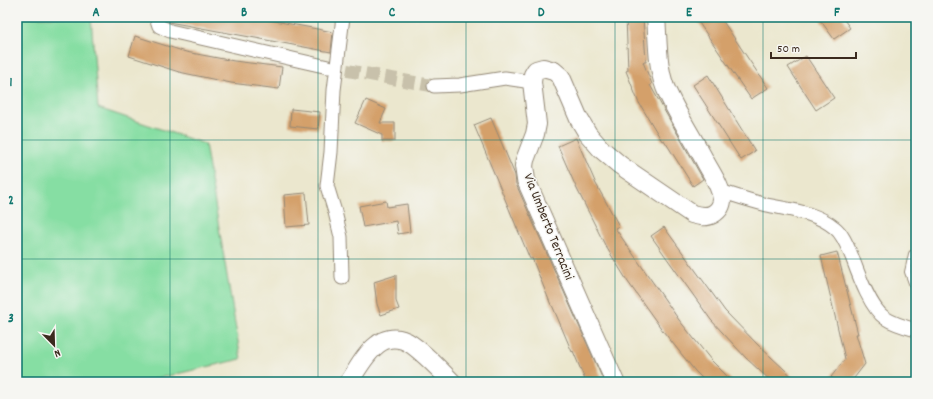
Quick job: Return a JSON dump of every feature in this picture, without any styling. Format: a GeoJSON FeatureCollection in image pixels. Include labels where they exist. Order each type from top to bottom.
{"type":"FeatureCollection","features":[{"type":"Feature","properties":{"kind":"street"},"geometry":{"type":"LineString","coordinates":[[156,17],[159,26],[170,31],[328,67]]}},
{"type":"Feature","properties":{"kind":"street"},"geometry":{"type":"LineString","coordinates":[[342,278],[342,237],[327,182],[331,152],[334,90],[343,17]]}},
{"type":"Feature","properties":{"kind":"street"},"geometry":{"type":"LineString","coordinates":[[434,86],[505,78],[532,82],[534,72],[540,68],[557,72],[563,81],[584,127],[601,149],[620,165],[692,214],[706,217],[717,212],[722,202],[720,192],[711,171],[666,88],[660,65],[656,17]]}},
{"type":"Feature","properties":{"kind":"street","name":"Via Umberto Terracini"},"geometry":{"type":"LineString","coordinates":[[532,82],[537,124],[535,134],[525,160],[524,166],[526,180],[615,382]]}},
{"type":"Feature","properties":{"kind":"street"},"geometry":{"type":"LineString","coordinates":[[720,192],[767,205],[813,215],[828,222],[837,229],[849,250],[871,301],[884,317],[899,325],[916,330]]}},
{"type":"Feature","properties":{"kind":"street"},"geometry":{"type":"LineString","coordinates":[[349,382],[372,349],[382,342],[397,339],[403,340],[412,345],[452,382]]}},
{"type":"Feature","properties":{"kind":"lane"},"geometry":{"type":"LineString","coordinates":[[912,254],[908,272],[916,294]]}},
{"type":"Feature","properties":{"kind":"green space"},"geometry":{"type":"Polygon","coordinates":[[[17,17],[91,17],[98,108],[205,144],[241,359],[142,382],[17,382],[17,17]]]}},
{"type":"Feature","properties":{"kind":"building"},"geometry":{"type":"Polygon","coordinates":[[[169,17],[254,17],[333,32],[331,52],[169,22],[169,17]]]}},
{"type":"Feature","properties":{"kind":"building"},"geometry":{"type":"Polygon","coordinates":[[[626,17],[643,17],[646,62],[643,62],[652,84],[650,85],[703,179],[693,186],[664,140],[662,141],[638,101],[626,71],[628,70],[626,17]]]}},
{"type":"Feature","properties":{"kind":"building"},"geometry":{"type":"Polygon","coordinates":[[[695,17],[720,17],[768,88],[751,99],[695,17]]]}},
{"type":"Feature","properties":{"kind":"building"},"geometry":{"type":"Polygon","coordinates":[[[818,17],[842,17],[850,28],[834,39],[818,17]]]}},
{"type":"Feature","properties":{"kind":"building"},"geometry":{"type":"Polygon","coordinates":[[[135,36],[186,52],[234,61],[282,67],[279,89],[231,83],[179,72],[129,56],[135,36]]]}},
{"type":"Feature","properties":{"kind":"building"},"geometry":{"type":"Polygon","coordinates":[[[806,56],[834,98],[816,110],[788,67],[806,56]]]}},
{"type":"Feature","properties":{"kind":"building"},"geometry":{"type":"Polygon","coordinates":[[[708,75],[755,151],[741,160],[693,85],[708,75]]]}},
{"type":"Feature","properties":{"kind":"building"},"geometry":{"type":"Polygon","coordinates":[[[366,100],[386,109],[380,123],[395,123],[395,141],[382,141],[382,135],[355,123],[366,100]]]}},
{"type":"Feature","properties":{"kind":"building"},"geometry":{"type":"Polygon","coordinates":[[[291,109],[320,112],[318,129],[290,126],[291,109]]]}},
{"type":"Feature","properties":{"kind":"building"},"geometry":{"type":"Polygon","coordinates":[[[491,118],[515,175],[516,184],[604,382],[586,382],[551,305],[532,258],[530,259],[474,125],[491,118]]]}},
{"type":"Feature","properties":{"kind":"building"},"geometry":{"type":"Polygon","coordinates":[[[576,138],[596,184],[619,226],[615,228],[679,320],[711,360],[733,382],[706,382],[695,371],[663,331],[628,282],[605,245],[576,187],[558,146],[576,138]]]}},
{"type":"Feature","properties":{"kind":"building"},"geometry":{"type":"Polygon","coordinates":[[[306,193],[309,225],[286,227],[284,195],[306,193]]]}},
{"type":"Feature","properties":{"kind":"building"},"geometry":{"type":"Polygon","coordinates":[[[386,201],[387,207],[407,204],[410,232],[398,234],[396,221],[363,227],[359,206],[386,201]]]}},
{"type":"Feature","properties":{"kind":"building"},"geometry":{"type":"Polygon","coordinates":[[[664,227],[725,311],[758,345],[798,382],[772,382],[746,358],[711,320],[651,236],[664,227]]]}},
{"type":"Feature","properties":{"kind":"building"},"geometry":{"type":"Polygon","coordinates":[[[837,252],[858,334],[856,334],[865,364],[851,382],[837,382],[831,377],[845,359],[821,256],[837,252]]]}},
{"type":"Feature","properties":{"kind":"building"},"geometry":{"type":"Polygon","coordinates":[[[396,275],[396,301],[399,309],[381,315],[377,304],[374,282],[396,275]]]}},
{"type":"Feature","properties":{"kind":"tunnel"},"geometry":{"type":"LineString","coordinates":[[328,67],[434,86]]}}]}
